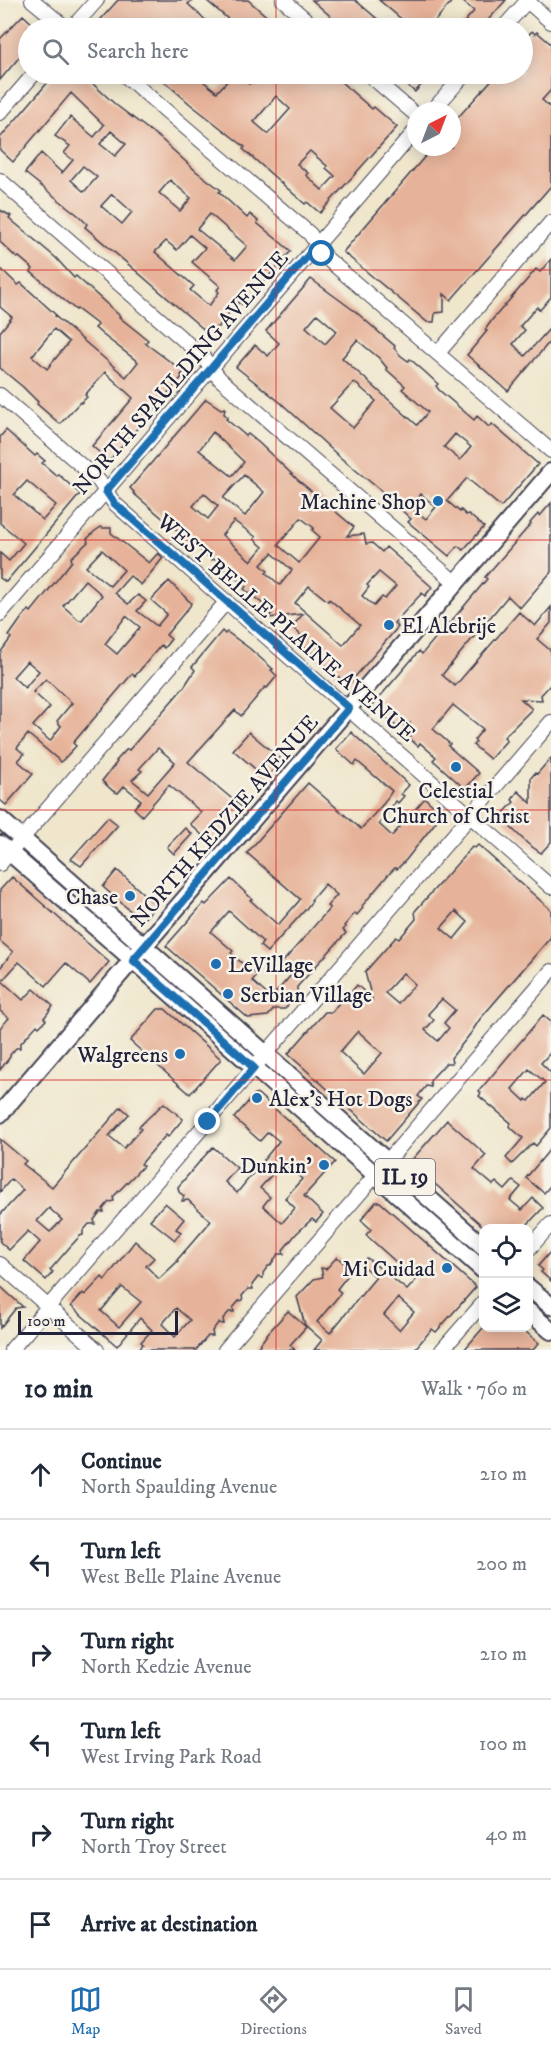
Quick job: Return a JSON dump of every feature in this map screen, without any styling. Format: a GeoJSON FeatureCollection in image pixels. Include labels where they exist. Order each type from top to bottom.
{"type":"FeatureCollection","features":[{"type":"Feature","properties":{"kind":"main road","name":"NORTH KEDZIE AVENUE"},"geometry":{"type":"LineString","coordinates":[[0,1114],[551,472]]}},
{"type":"Feature","properties":{"kind":"main road","name":"IL 19"},"geometry":{"type":"LineString","coordinates":[[0,819],[479,1243]]}},
{"type":"Feature","properties":{"kind":"main road","name":"IL 19"},"geometry":{"type":"LineString","coordinates":[[3,853],[133,960],[479,1267]]}},
{"type":"Feature","properties":{"kind":"main road"},"geometry":{"type":"LineString","coordinates":[[533,1291],[551,1306]]}},
{"type":"Feature","properties":{"kind":"main road"},"geometry":{"type":"LineString","coordinates":[[533,1315],[551,1331]]}},
{"type":"Feature","properties":{"kind":"street"},"geometry":{"type":"LineString","coordinates":[[32,0],[54,18]]}},
{"type":"Feature","properties":{"kind":"street"},"geometry":{"type":"LineString","coordinates":[[81,18],[97,0]]}},
{"type":"Feature","properties":{"kind":"street"},"geometry":{"type":"LineString","coordinates":[[283,0],[304,18]]}},
{"type":"Feature","properties":{"kind":"street"},"geometry":{"type":"LineString","coordinates":[[512,18],[527,0],[551,22]]}},
{"type":"Feature","properties":{"kind":"street"},"geometry":{"type":"LineString","coordinates":[[0,113],[25,84]]}},
{"type":"Feature","properties":{"kind":"street"},"geometry":{"type":"LineString","coordinates":[[135,84],[310,234],[325,257],[551,451]]}},
{"type":"Feature","properties":{"kind":"street"},"geometry":{"type":"LineString","coordinates":[[380,84],[407,107]]}},
{"type":"Feature","properties":{"kind":"street"},"geometry":{"type":"LineString","coordinates":[[440,102],[456,84]]}},
{"type":"Feature","properties":{"kind":"street","name":"NORTH SPAULDING AVENUE"},"geometry":{"type":"LineString","coordinates":[[1,610],[407,140]]}},
{"type":"Feature","properties":{"kind":"street"},"geometry":{"type":"LineString","coordinates":[[0,180],[202,356],[220,379],[456,583]]}},
{"type":"Feature","properties":{"kind":"street"},"geometry":{"type":"LineString","coordinates":[[438,353],[551,222]]}},
{"type":"Feature","properties":{"kind":"street","name":"WEST BELLE PLAINE AVENUE"},"geometry":{"type":"LineString","coordinates":[[0,395],[97,479],[114,503],[551,887]]}},
{"type":"Feature","properties":{"kind":"street"},"geometry":{"type":"LineString","coordinates":[[3,853],[22,838],[227,601]]}},
{"type":"Feature","properties":{"kind":"street"},"geometry":{"type":"LineString","coordinates":[[11,1350],[551,722]]}},
{"type":"Feature","properties":{"kind":"street"},"geometry":{"type":"LineString","coordinates":[[225,1350],[551,971]]}},
{"type":"Feature","properties":{"kind":"street"},"geometry":{"type":"LineString","coordinates":[[533,1244],[551,1224]]}},
{"type":"Feature","properties":{"kind":"street"},"geometry":{"type":"LineString","coordinates":[[0,1264],[97,1350]]}},
{"type":"Feature","properties":{"kind":"street"},"geometry":{"type":"LineString","coordinates":[[442,1350],[479,1307]]}},
{"type":"Feature","properties":{"kind":"building"},"geometry":{"type":"Polygon","coordinates":[[[118,0],[192,0],[188,4],[203,18],[102,18],[118,0]]]}},
{"type":"Feature","properties":{"kind":"building"},"geometry":{"type":"Polygon","coordinates":[[[206,0],[248,0],[269,18],[227,18],[206,0]]]}},
{"type":"Feature","properties":{"kind":"building"},"geometry":{"type":"Polygon","coordinates":[[[312,0],[355,0],[376,18],[333,18],[312,0]]]}},
{"type":"Feature","properties":{"kind":"building"},"geometry":{"type":"Polygon","coordinates":[[[379,0],[453,0],[438,18],[400,18],[379,0]]]}},
{"type":"Feature","properties":{"kind":"building"},"geometry":{"type":"Polygon","coordinates":[[[461,0],[506,0],[490,18],[468,18],[474,11],[461,0]]]}},
{"type":"Feature","properties":{"kind":"building"},"geometry":{"type":"Polygon","coordinates":[[[18,20],[18,59],[0,80],[0,39],[18,20]]]}},
{"type":"Feature","properties":{"kind":"building"},"geometry":{"type":"Polygon","coordinates":[[[533,32],[535,34],[537,32],[551,44],[551,90],[542,100],[551,108],[551,186],[451,300],[444,294],[444,312],[435,313],[434,322],[427,322],[343,252],[425,156],[461,156],[461,114],[488,84],[533,84],[533,32]]]}},
{"type":"Feature","properties":{"kind":"building"},"geometry":{"type":"Polygon","coordinates":[[[46,84],[93,84],[221,190],[219,192],[247,218],[250,214],[258,221],[257,223],[291,251],[243,305],[239,302],[219,327],[208,333],[85,227],[87,224],[79,216],[25,173],[41,153],[62,173],[73,160],[64,153],[70,146],[55,136],[70,117],[94,137],[104,125],[71,93],[13,162],[0,150],[0,138],[46,84]],[[111,131],[100,144],[115,156],[126,144],[111,131]],[[83,166],[71,180],[84,192],[97,177],[83,166]],[[170,180],[159,193],[180,211],[191,198],[170,180]],[[112,194],[101,206],[122,224],[132,212],[112,194]],[[210,214],[197,229],[235,260],[247,246],[210,214]],[[190,235],[177,250],[166,241],[155,252],[194,286],[190,290],[209,306],[219,292],[217,290],[220,286],[192,262],[205,248],[190,235]]]}},
{"type":"Feature","properties":{"kind":"building"},"geometry":{"type":"Polygon","coordinates":[[[167,84],[207,84],[217,92],[225,84],[343,84],[397,127],[320,213],[307,202],[305,204],[243,149],[245,147],[167,84]],[[276,96],[254,122],[268,134],[290,109],[276,96]],[[310,151],[297,164],[322,190],[335,176],[326,168],[327,166],[310,151]]]}},
{"type":"Feature","properties":{"kind":"building"},"geometry":{"type":"Polygon","coordinates":[[[406,84],[422,84],[415,92],[406,84]]]}},
{"type":"Feature","properties":{"kind":"building"},"geometry":{"type":"Polygon","coordinates":[[[0,210],[11,216],[9,218],[56,258],[74,278],[76,276],[119,317],[148,340],[145,343],[184,372],[109,461],[92,446],[133,398],[105,372],[85,395],[87,397],[60,424],[37,404],[38,402],[23,387],[0,368],[0,332],[12,317],[0,307],[0,268],[18,285],[21,283],[55,316],[126,377],[138,362],[103,335],[95,328],[98,325],[76,310],[31,272],[33,269],[0,242],[0,210]],[[54,329],[32,356],[47,369],[69,342],[54,329]]]}},
{"type":"Feature","properties":{"kind":"building"},"geometry":{"type":"Polygon","coordinates":[[[551,259],[551,297],[540,310],[537,307],[520,326],[525,330],[513,344],[525,356],[551,327],[551,340],[508,391],[467,355],[487,331],[485,330],[492,320],[536,269],[540,272],[551,259]]]}},
{"type":"Feature","properties":{"kind":"building"},"geometry":{"type":"Polygon","coordinates":[[[311,279],[356,312],[395,346],[394,348],[400,355],[408,361],[410,359],[425,372],[438,384],[436,386],[439,390],[474,420],[477,416],[489,427],[492,424],[538,464],[501,507],[467,478],[447,501],[484,527],[463,550],[458,546],[449,556],[408,522],[411,519],[379,489],[342,459],[281,403],[236,367],[255,345],[268,356],[279,343],[266,331],[311,279]],[[317,314],[306,327],[325,344],[337,331],[317,314]],[[357,340],[342,358],[417,425],[428,412],[402,389],[405,386],[386,369],[379,358],[357,340]],[[354,382],[330,408],[353,428],[376,401],[354,382]],[[455,434],[444,447],[460,460],[471,447],[455,434]],[[421,494],[410,507],[426,519],[436,507],[421,494]]]}},
{"type":"Feature","properties":{"kind":"building"},"geometry":{"type":"Polygon","coordinates":[[[206,399],[221,409],[225,408],[224,414],[228,417],[226,419],[246,436],[248,434],[259,443],[298,480],[354,527],[347,536],[364,534],[366,544],[372,543],[382,552],[386,547],[432,587],[425,596],[422,593],[394,623],[398,627],[348,685],[302,645],[306,640],[292,627],[303,614],[268,618],[273,612],[244,589],[246,587],[214,559],[212,560],[133,493],[130,488],[206,399]],[[213,432],[199,450],[232,476],[244,462],[213,432]],[[244,475],[223,498],[245,516],[264,492],[244,475]],[[204,493],[193,506],[208,519],[218,506],[204,493]],[[301,518],[278,545],[299,563],[320,537],[312,530],[314,528],[301,518]],[[234,521],[222,535],[251,561],[263,547],[254,539],[256,537],[234,521]],[[272,553],[261,565],[268,571],[266,573],[280,585],[292,570],[272,553]],[[379,572],[367,585],[369,587],[362,596],[374,606],[382,597],[385,599],[396,586],[379,572]],[[309,586],[295,603],[343,645],[360,625],[329,599],[328,601],[309,586]]]}},
{"type":"Feature","properties":{"kind":"building"},"geometry":{"type":"Polygon","coordinates":[[[6,430],[35,456],[37,454],[45,461],[42,463],[80,494],[6,582],[0,578],[0,553],[9,561],[24,543],[0,523],[0,437],[6,430]],[[27,481],[14,495],[43,520],[56,505],[27,481]]]}},
{"type":"Feature","properties":{"kind":"building"},"geometry":{"type":"Polygon","coordinates":[[[551,503],[551,572],[520,608],[508,596],[442,675],[455,686],[519,612],[535,626],[551,607],[551,623],[537,639],[551,651],[551,684],[541,695],[542,700],[521,699],[532,709],[504,737],[507,740],[490,759],[473,745],[476,742],[474,740],[483,729],[453,705],[433,729],[450,744],[448,746],[479,773],[465,789],[433,760],[436,757],[420,743],[418,746],[409,738],[411,736],[410,723],[396,726],[372,706],[419,651],[422,654],[449,624],[530,523],[538,514],[540,516],[551,503]]]}},
{"type":"Feature","properties":{"kind":"building"},"geometry":{"type":"Polygon","coordinates":[[[101,527],[111,528],[111,533],[149,563],[158,553],[163,558],[141,585],[130,576],[115,593],[128,604],[138,595],[146,601],[137,611],[157,626],[167,614],[151,600],[169,581],[191,603],[166,635],[171,639],[164,648],[161,645],[135,676],[132,674],[73,743],[76,746],[61,762],[28,734],[17,748],[24,754],[18,761],[33,774],[6,805],[0,800],[0,653],[23,616],[29,610],[31,612],[72,561],[71,558],[88,542],[87,539],[101,527]],[[102,550],[86,567],[110,586],[124,570],[102,550]],[[85,580],[63,606],[82,620],[102,595],[85,580]],[[126,616],[105,644],[117,654],[140,627],[126,616]],[[27,661],[13,677],[25,688],[39,671],[27,661]],[[46,679],[33,692],[50,707],[33,726],[50,741],[61,726],[57,721],[72,703],[46,679]]]}},
{"type":"Feature","properties":{"kind":"building"},"geometry":{"type":"Polygon","coordinates":[[[222,631],[225,634],[227,632],[249,648],[273,669],[271,670],[277,676],[241,716],[235,710],[188,762],[243,808],[212,844],[190,824],[201,812],[169,785],[142,816],[134,808],[141,800],[124,786],[118,793],[102,781],[116,761],[127,749],[129,750],[184,687],[195,670],[192,667],[222,631]],[[158,748],[139,769],[142,771],[132,780],[148,793],[175,762],[158,748]]]}},
{"type":"Feature","properties":{"kind":"building"},"geometry":{"type":"Polygon","coordinates":[[[249,732],[282,760],[266,778],[233,750],[249,732]]]}},
{"type":"Feature","properties":{"kind":"building"},"geometry":{"type":"Polygon","coordinates":[[[351,732],[409,785],[401,794],[404,796],[398,803],[396,801],[379,824],[392,836],[425,798],[442,814],[406,860],[387,876],[357,915],[355,913],[344,926],[346,927],[343,930],[346,933],[297,987],[297,994],[285,1009],[274,1009],[268,1016],[248,1018],[166,946],[204,903],[206,905],[231,879],[278,925],[299,901],[300,899],[247,853],[308,783],[361,829],[384,803],[392,791],[357,761],[354,765],[336,749],[351,732]],[[325,884],[267,952],[260,946],[263,942],[229,911],[211,932],[233,951],[231,953],[237,959],[257,975],[252,981],[271,998],[292,974],[281,964],[330,908],[327,906],[337,895],[325,884]]]}},
{"type":"Feature","properties":{"kind":"building"},"geometry":{"type":"Polygon","coordinates":[[[551,758],[551,842],[541,853],[528,844],[500,817],[514,802],[512,800],[518,791],[531,803],[531,778],[551,758]]]}},
{"type":"Feature","properties":{"kind":"building"},"geometry":{"type":"Polygon","coordinates":[[[108,817],[118,825],[81,866],[71,859],[108,817]]]}},
{"type":"Feature","properties":{"kind":"building"},"geometry":{"type":"Polygon","coordinates":[[[185,828],[192,834],[174,854],[167,847],[185,828]]]}},
{"type":"Feature","properties":{"kind":"building"},"geometry":{"type":"Polygon","coordinates":[[[478,845],[551,910],[551,937],[480,1019],[451,1058],[452,1063],[446,1063],[433,1077],[430,1081],[431,1087],[426,1086],[418,1096],[422,1099],[386,1141],[288,1054],[325,1012],[332,1012],[357,985],[372,999],[365,972],[396,937],[399,939],[416,919],[415,911],[472,847],[475,848],[478,845]],[[456,911],[441,928],[454,939],[468,922],[456,911]],[[403,973],[385,993],[398,1004],[415,984],[403,973]],[[442,999],[428,1014],[434,1020],[425,1030],[438,1041],[449,1028],[444,1023],[455,1010],[442,999]],[[358,1031],[340,1052],[364,1074],[382,1053],[358,1031]]]}},
{"type":"Feature","properties":{"kind":"building","name":"Chase"},"geometry":{"type":"Polygon","coordinates":[[[117,870],[156,905],[142,921],[103,887],[117,870]]]}},
{"type":"Feature","properties":{"kind":"building"},"geometry":{"type":"Polygon","coordinates":[[[12,877],[109,962],[90,984],[66,963],[46,986],[19,962],[2,981],[23,1000],[34,989],[53,1006],[44,1018],[46,1020],[39,1027],[37,1025],[20,1044],[20,1048],[16,1048],[10,1055],[0,1070],[0,1028],[9,1018],[0,1011],[0,968],[13,952],[0,941],[0,890],[12,877]]]}},
{"type":"Feature","properties":{"kind":"building","name":"Walgreens"},"geometry":{"type":"Polygon","coordinates":[[[158,1009],[165,1009],[221,1059],[190,1094],[130,1041],[158,1009]]]}},
{"type":"Feature","properties":{"kind":"building"},"geometry":{"type":"Polygon","coordinates":[[[543,1015],[551,1022],[551,1052],[541,1063],[551,1073],[551,1128],[536,1146],[533,1143],[512,1164],[506,1158],[523,1138],[509,1126],[511,1123],[479,1096],[481,1093],[479,1091],[543,1015]],[[529,1069],[512,1089],[525,1101],[526,1099],[529,1101],[545,1082],[529,1069]]]}},
{"type":"Feature","properties":{"kind":"building"},"geometry":{"type":"Polygon","coordinates":[[[255,1094],[258,1094],[335,1162],[304,1196],[323,1214],[316,1222],[312,1219],[296,1234],[283,1250],[284,1254],[278,1254],[263,1273],[263,1278],[258,1277],[252,1285],[253,1289],[248,1289],[242,1296],[243,1300],[233,1308],[234,1312],[229,1312],[223,1319],[224,1324],[218,1323],[212,1331],[213,1336],[208,1336],[196,1350],[138,1350],[143,1344],[141,1342],[152,1330],[140,1318],[117,1346],[71,1306],[102,1277],[105,1280],[135,1241],[154,1258],[146,1266],[159,1279],[178,1261],[211,1221],[188,1200],[182,1201],[184,1196],[179,1192],[178,1187],[213,1147],[237,1168],[225,1182],[237,1193],[279,1141],[268,1132],[260,1141],[234,1118],[255,1094]],[[283,1162],[260,1188],[270,1197],[263,1206],[282,1223],[295,1208],[285,1198],[302,1179],[283,1162]],[[122,1287],[101,1311],[119,1327],[141,1302],[122,1287]],[[176,1308],[162,1324],[175,1337],[190,1320],[176,1308]]]}},
{"type":"Feature","properties":{"kind":"building"},"geometry":{"type":"Polygon","coordinates":[[[164,1103],[183,1119],[168,1137],[166,1135],[141,1164],[143,1166],[113,1197],[114,1201],[109,1202],[103,1209],[104,1212],[100,1212],[94,1220],[95,1224],[89,1224],[83,1231],[83,1235],[50,1270],[53,1272],[46,1280],[24,1261],[40,1242],[28,1231],[9,1250],[0,1242],[0,1215],[23,1190],[11,1179],[0,1192],[0,1139],[26,1161],[23,1164],[52,1187],[121,1107],[129,1114],[109,1136],[124,1148],[141,1129],[139,1127],[164,1103]],[[49,1208],[37,1221],[50,1232],[62,1220],[49,1208]]]}},
{"type":"Feature","properties":{"kind":"building"},"geometry":{"type":"Polygon","coordinates":[[[447,1120],[486,1155],[474,1169],[493,1185],[496,1182],[505,1190],[513,1181],[521,1187],[510,1200],[522,1210],[533,1198],[543,1208],[528,1224],[480,1224],[410,1162],[447,1120]]]}},
{"type":"Feature","properties":{"kind":"building"},"geometry":{"type":"Polygon","coordinates":[[[551,1148],[551,1185],[544,1193],[526,1178],[551,1148]]]}},
{"type":"Feature","properties":{"kind":"building"},"geometry":{"type":"Polygon","coordinates":[[[376,1202],[380,1202],[476,1287],[436,1332],[432,1329],[414,1350],[314,1350],[322,1340],[305,1325],[297,1297],[314,1279],[323,1277],[321,1268],[326,1269],[337,1257],[352,1270],[337,1289],[341,1293],[317,1322],[330,1333],[376,1277],[361,1265],[367,1258],[407,1290],[416,1280],[366,1235],[371,1229],[361,1220],[376,1202]],[[398,1298],[384,1315],[399,1330],[414,1312],[398,1298]]]}},
{"type":"Feature","properties":{"kind":"building"},"geometry":{"type":"Polygon","coordinates":[[[165,1203],[184,1219],[176,1229],[181,1232],[175,1240],[150,1220],[165,1203]]]}},
{"type":"Feature","properties":{"kind":"building"},"geometry":{"type":"Polygon","coordinates":[[[551,1251],[551,1281],[538,1266],[551,1251]]]}},
{"type":"Feature","properties":{"kind":"building"},"geometry":{"type":"Polygon","coordinates":[[[0,1286],[23,1307],[16,1308],[0,1328],[0,1286]]]}},
{"type":"Feature","properties":{"kind":"building"},"geometry":{"type":"Polygon","coordinates":[[[288,1311],[306,1327],[290,1345],[295,1350],[256,1350],[268,1333],[288,1311]]]}},
{"type":"Feature","properties":{"kind":"building"},"geometry":{"type":"Polygon","coordinates":[[[480,1332],[526,1332],[539,1343],[533,1350],[464,1350],[480,1332]]]}},
{"type":"Feature","properties":{"kind":"place","name":"Machine Shop"},"geometry":{"type":"Point","coordinates":[438,501]}},
{"type":"Feature","properties":{"kind":"place","name":"El Alebrije"},"geometry":{"type":"Point","coordinates":[389,625]}},
{"type":"Feature","properties":{"kind":"place","name":"Celestial Church of Christ"},"geometry":{"type":"Point","coordinates":[456,767]}},
{"type":"Feature","properties":{"kind":"place","name":"Chase"},"geometry":{"type":"Point","coordinates":[130,896]}},
{"type":"Feature","properties":{"kind":"place","name":"LeVillage"},"geometry":{"type":"Point","coordinates":[216,964]}},
{"type":"Feature","properties":{"kind":"place","name":"Serbian Village"},"geometry":{"type":"Point","coordinates":[228,994]}},
{"type":"Feature","properties":{"kind":"place","name":"Walgreens"},"geometry":{"type":"Point","coordinates":[180,1054]}},
{"type":"Feature","properties":{"kind":"place","name":"Alex's Hot Dogs"},"geometry":{"type":"Point","coordinates":[257,1098]}},
{"type":"Feature","properties":{"kind":"place","name":"Dunkin'"},"geometry":{"type":"Point","coordinates":[324,1165]}},
{"type":"Feature","properties":{"kind":"place","name":"Mi Cuidad"},"geometry":{"type":"Point","coordinates":[447,1268]}},
{"type":"Feature","properties":{"kind":"route"},"geometry":{"type":"LineString","coordinates":[[208,1122],[254,1068],[133,960],[349,708],[114,503],[106,491],[317,245],[322,254]]}}]}
